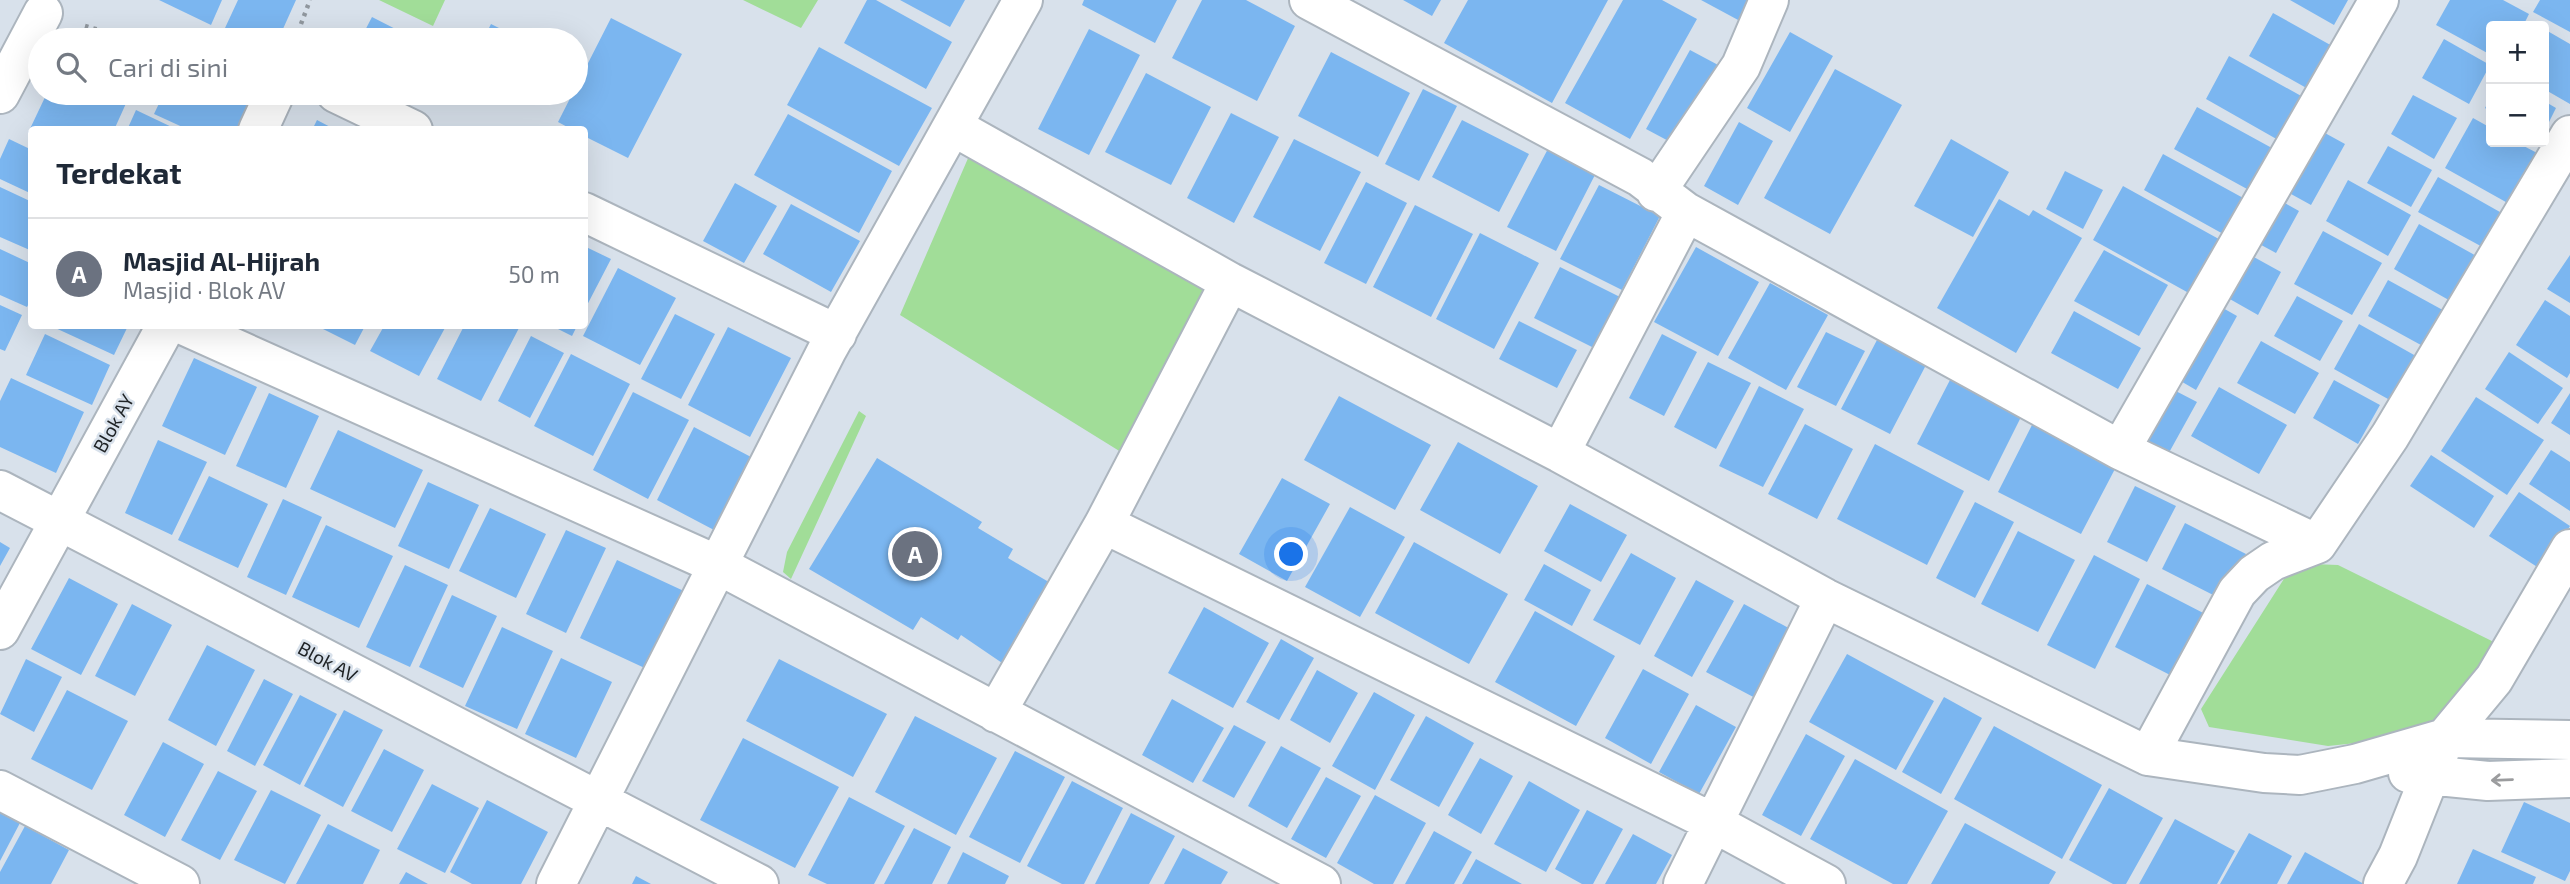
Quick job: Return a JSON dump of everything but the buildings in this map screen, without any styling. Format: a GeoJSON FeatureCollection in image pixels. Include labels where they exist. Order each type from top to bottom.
{"type":"FeatureCollection","features":[{"type":"Feature","properties":{"kind":"street"},"geometry":{"type":"LineString","coordinates":[[556,884],[837,334],[1023,0]]}},
{"type":"Feature","properties":{"kind":"street"},"geometry":{"type":"LineString","coordinates":[[1309,0],[1640,177],[1671,202],[2120,450],[2316,544]]}},
{"type":"Feature","properties":{"kind":"street"},"geometry":{"type":"LineString","coordinates":[[1560,453],[1671,202],[1741,66],[1769,0]]}},
{"type":"Feature","properties":{"kind":"street"},"geometry":{"type":"LineString","coordinates":[[2120,450],[2379,0]]}},
{"type":"Feature","properties":{"kind":"street"},"geometry":{"type":"LineString","coordinates":[[35,28],[43,13]]}},
{"type":"Feature","properties":{"kind":"street"},"geometry":{"type":"LineString","coordinates":[[0,94],[28,41]]}},
{"type":"Feature","properties":{"kind":"street"},"geometry":{"type":"LineString","coordinates":[[260,126],[269,105]]}},
{"type":"Feature","properties":{"kind":"street"},"geometry":{"type":"LineString","coordinates":[[362,105],[405,126]]}},
{"type":"Feature","properties":{"kind":"street"},"geometry":{"type":"LineString","coordinates":[[954,127],[1230,282],[1560,453],[1825,598],[2148,756],[2264,773],[2300,775],[2355,764],[2445,738],[2570,740]]}},
{"type":"Feature","properties":{"kind":"street"},"geometry":{"type":"LineString","coordinates":[[2148,756],[2237,592],[2254,573],[2273,561],[2316,544],[2390,436],[2570,135]]}},
{"type":"Feature","properties":{"kind":"street"},"geometry":{"type":"LineString","coordinates":[[588,214],[837,334]]}},
{"type":"Feature","properties":{"kind":"street"},"geometry":{"type":"LineString","coordinates":[[996,713],[1104,524],[1230,282]]}},
{"type":"Feature","properties":{"kind":"street","name":"Blok AY"},"geometry":{"type":"LineString","coordinates":[[0,630],[164,329]]}},
{"type":"Feature","properties":{"kind":"street"},"geometry":{"type":"LineString","coordinates":[[192,329],[720,566],[1321,884]]}},
{"type":"Feature","properties":{"kind":"street","name":"Blok AV"},"geometry":{"type":"LineString","coordinates":[[0,489],[759,884]]}},
{"type":"Feature","properties":{"kind":"street"},"geometry":{"type":"LineString","coordinates":[[1104,524],[1714,823],[1826,884]]}},
{"type":"Feature","properties":{"kind":"street"},"geometry":{"type":"LineString","coordinates":[[2383,884],[2398,856],[2445,738],[2494,679],[2570,549]]}},
{"type":"Feature","properties":{"kind":"street"},"geometry":{"type":"LineString","coordinates":[[1683,884],[1825,598]]}},
{"type":"Feature","properties":{"kind":"street"},"geometry":{"type":"LineString","coordinates":[[2355,764],[2431,776],[2488,780],[2570,778]]}},
{"type":"Feature","properties":{"kind":"street"},"geometry":{"type":"LineString","coordinates":[[0,790],[180,884]]}},
{"type":"Feature","properties":{"kind":"path"},"geometry":{"type":"LineString","coordinates":[[300,28],[310,0]]}},
{"type":"Feature","properties":{"kind":"path"},"geometry":{"type":"LineString","coordinates":[[43,13],[94,28]]}},
{"type":"Feature","properties":{"kind":"green space"},"geometry":{"type":"Polygon","coordinates":[[[379,0],[445,0],[433,26],[379,0]]]}},
{"type":"Feature","properties":{"kind":"green space"},"geometry":{"type":"Polygon","coordinates":[[[743,0],[818,0],[801,28],[743,0]]]}},
{"type":"Feature","properties":{"kind":"green space"},"geometry":{"type":"Polygon","coordinates":[[[969,156],[1220,285],[1129,457],[900,315],[969,156]]]}},
{"type":"Feature","properties":{"kind":"green space"},"geometry":{"type":"Polygon","coordinates":[[[859,411],[866,416],[791,579],[783,572],[787,552],[859,411]]]}},
{"type":"Feature","properties":{"kind":"green space"},"geometry":{"type":"Polygon","coordinates":[[[2312,564],[2338,565],[2504,647],[2423,736],[2328,746],[2209,727],[2201,709],[2289,571],[2312,564]]]}},
{"type":"Feature","properties":{"kind":"place","name":"Masjid Al-Hijrah"},"geometry":{"type":"Point","coordinates":[915,554]}}]}
